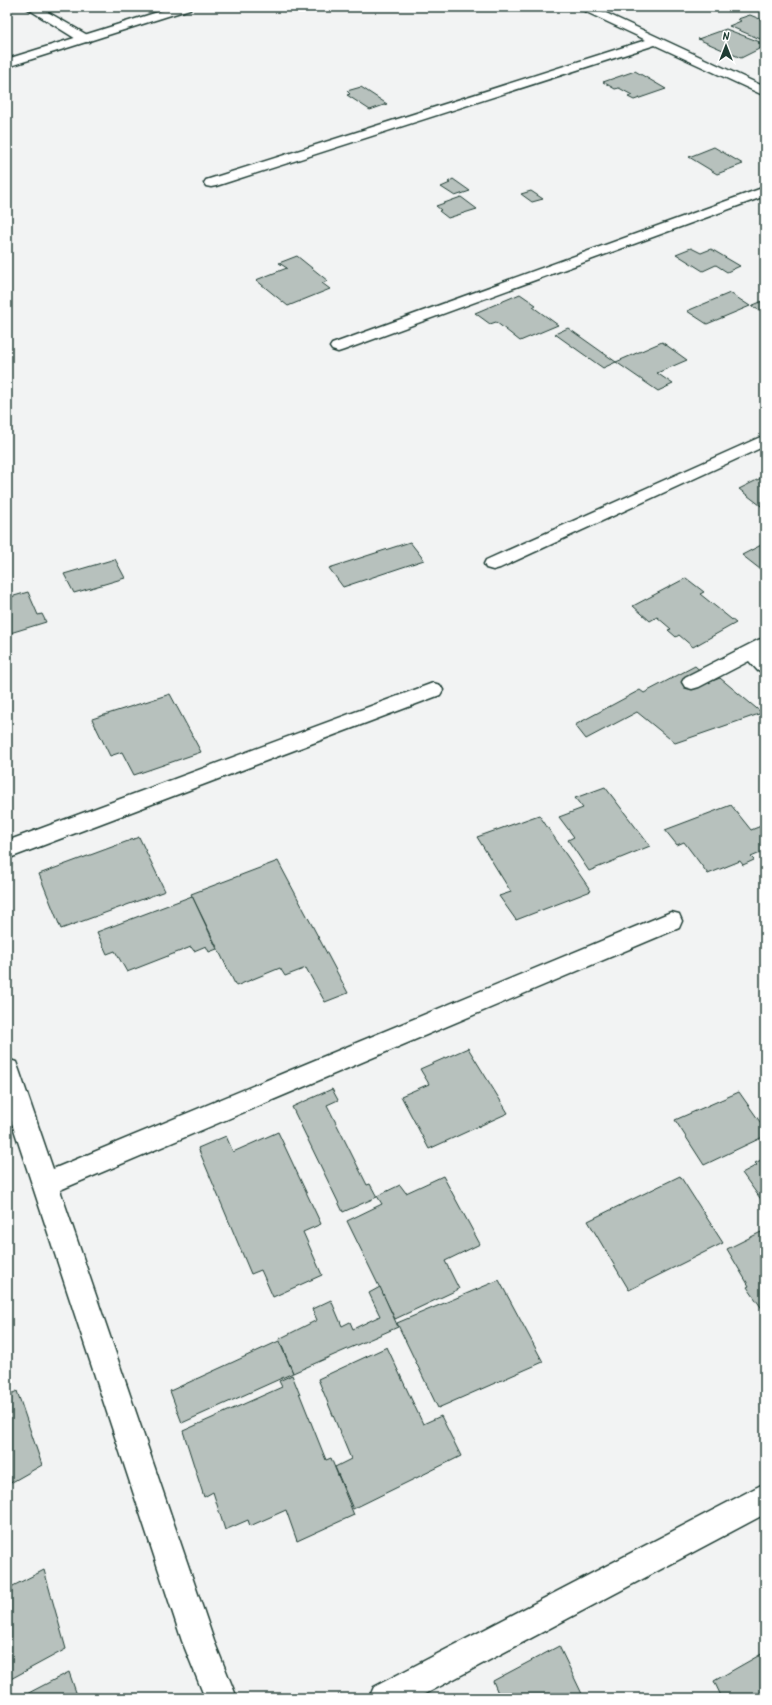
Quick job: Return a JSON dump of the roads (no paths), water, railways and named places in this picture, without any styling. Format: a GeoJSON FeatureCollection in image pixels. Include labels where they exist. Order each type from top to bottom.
{"type":"FeatureCollection","features":[{"type":"Feature","properties":{"kind":"street"},"geometry":{"type":"LineString","coordinates":[[31,7],[84,39]]}},
{"type":"Feature","properties":{"kind":"street"},"geometry":{"type":"LineString","coordinates":[[7,63],[186,7]]}},
{"type":"Feature","properties":{"kind":"street"},"geometry":{"type":"LineString","coordinates":[[584,7],[765,92]]}},
{"type":"Feature","properties":{"kind":"street"},"geometry":{"type":"LineString","coordinates":[[211,184],[656,41]]}},
{"type":"Feature","properties":{"kind":"street"},"geometry":{"type":"LineString","coordinates":[[338,347],[765,191]]}},
{"type":"Feature","properties":{"kind":"street"},"geometry":{"type":"LineString","coordinates":[[493,564],[765,440]]}},
{"type":"Feature","properties":{"kind":"street"},"geometry":{"type":"LineString","coordinates":[[692,682],[761,654]]}},
{"type":"Feature","properties":{"kind":"street"},"geometry":{"type":"LineString","coordinates":[[7,850],[433,690]]}},
{"type":"Feature","properties":{"kind":"street"},"geometry":{"type":"LineString","coordinates":[[46,1184],[671,921]]}},
{"type":"Feature","properties":{"kind":"street"},"geometry":{"type":"LineString","coordinates":[[7,1070],[198,1640],[221,1698]]}},
{"type":"Feature","properties":{"kind":"street"},"geometry":{"type":"LineString","coordinates":[[386,1698],[765,1498]]}},
{"type":"Feature","properties":{"kind":"street"},"geometry":{"type":"LineString","coordinates":[[198,1640],[235,1698]]}}]}
